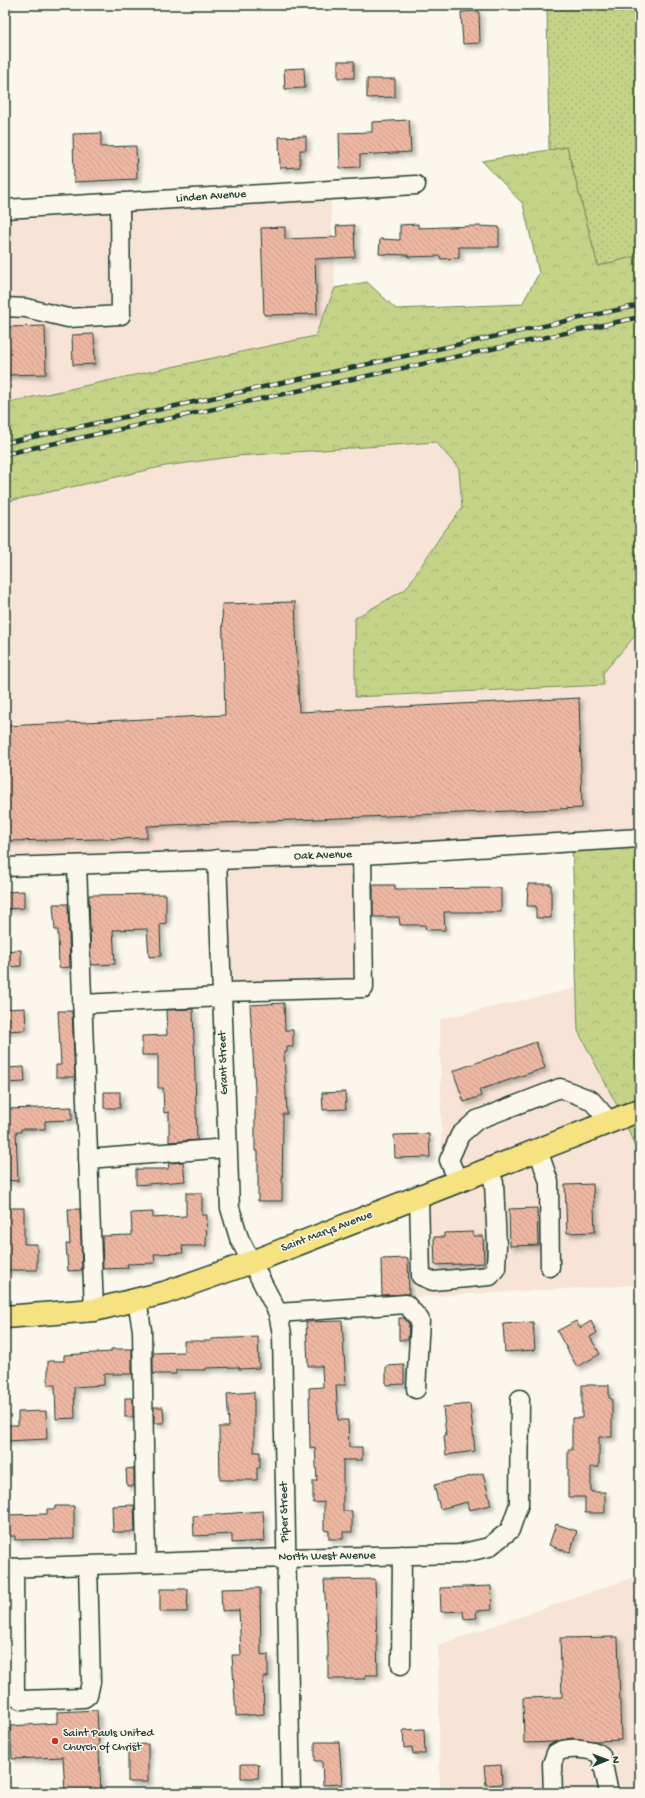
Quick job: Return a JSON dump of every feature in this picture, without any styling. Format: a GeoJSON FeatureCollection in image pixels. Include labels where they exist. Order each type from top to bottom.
{"type":"FeatureCollection","features":[{"type":"Feature","properties":{"kind":"main road","name":"Saint Marys Avenue"},"geometry":{"type":"LineString","coordinates":[[5,1317],[94,1310],[164,1293],[252,1262],[640,1110]]}},
{"type":"Feature","properties":{"kind":"street","name":"Linden Avenue"},"geometry":{"type":"LineString","coordinates":[[5,209],[416,185]]}},
{"type":"Feature","properties":{"kind":"street"},"geometry":{"type":"LineString","coordinates":[[5,307],[26,308],[68,318],[121,315],[120,202]]}},
{"type":"Feature","properties":{"kind":"street","name":"Oak Avenue"},"geometry":{"type":"LineString","coordinates":[[5,867],[362,855],[640,838]]}},
{"type":"Feature","properties":{"kind":"street"},"geometry":{"type":"LineString","coordinates":[[82,1004],[222,994],[364,988],[362,855]]}},
{"type":"Feature","properties":{"kind":"street","name":"Grant Street"},"geometry":{"type":"LineString","coordinates":[[217,859],[226,1148],[230,1208],[239,1238],[252,1262]]}},
{"type":"Feature","properties":{"kind":"street"},"geometry":{"type":"LineString","coordinates":[[77,865],[94,1310]]}},
{"type":"Feature","properties":{"kind":"street"},"geometry":{"type":"LineString","coordinates":[[458,1181],[450,1160],[460,1135],[477,1120],[560,1088],[591,1100],[610,1122]]}},
{"type":"Feature","properties":{"kind":"street"},"geometry":{"type":"LineString","coordinates":[[88,1159],[226,1148]]}},
{"type":"Feature","properties":{"kind":"street"},"geometry":{"type":"LineString","coordinates":[[538,1150],[549,1182],[550,1267]]}},
{"type":"Feature","properties":{"kind":"street"},"geometry":{"type":"LineString","coordinates":[[419,1196],[421,1276],[434,1281],[490,1276],[496,1268],[497,1245],[494,1183],[489,1169]]}},
{"type":"Feature","properties":{"kind":"street","name":"Piper Street"},"geometry":{"type":"LineString","coordinates":[[252,1262],[278,1313],[282,1334],[291,1793]]}},
{"type":"Feature","properties":{"kind":"street"},"geometry":{"type":"LineString","coordinates":[[137,1300],[142,1330],[146,1563]]}},
{"type":"Feature","properties":{"kind":"street"},"geometry":{"type":"LineString","coordinates":[[278,1313],[406,1304],[420,1320],[416,1389]]}},
{"type":"Feature","properties":{"kind":"street","name":"North West Avenue"},"geometry":{"type":"LineString","coordinates":[[10,1568],[286,1558],[459,1554],[489,1547],[510,1530],[519,1504],[520,1399]]}},
{"type":"Feature","properties":{"kind":"street"},"geometry":{"type":"LineString","coordinates":[[401,1665],[402,1555]]}},
{"type":"Feature","properties":{"kind":"street"},"geometry":{"type":"LineString","coordinates":[[10,1568],[15,1694],[22,1700],[84,1698],[88,1695],[91,1682],[88,1565]]}},
{"type":"Feature","properties":{"kind":"street"},"geometry":{"type":"LineString","coordinates":[[553,1793],[552,1764],[556,1753],[564,1750],[591,1749],[601,1755],[609,1793]]}},
{"type":"Feature","properties":{"kind":"shaded area"},"geometry":{"type":"Polygon","coordinates":[[[330,189],[335,288],[315,336],[5,403],[5,209],[330,189]]]}},
{"type":"Feature","properties":{"kind":"shaded area"},"geometry":{"type":"Polygon","coordinates":[[[436,442],[459,469],[462,508],[440,537],[406,589],[355,618],[603,685],[603,673],[640,630],[640,838],[362,855],[364,988],[222,992],[217,859],[5,867],[5,502],[164,466],[238,456],[436,442]]]}},
{"type":"Feature","properties":{"kind":"shaded area"},"geometry":{"type":"Polygon","coordinates":[[[577,988],[578,1031],[623,1117],[640,1160],[640,1285],[416,1297],[412,1199],[442,1188],[440,1019],[577,988]]]}},
{"type":"Feature","properties":{"kind":"shaded area"},"geometry":{"type":"Polygon","coordinates":[[[640,1575],[640,1793],[440,1793],[438,1645],[640,1575]]]}},
{"type":"Feature","properties":{"kind":"green space"},"geometry":{"type":"Polygon","coordinates":[[[547,5],[640,5],[640,255],[598,266],[567,147],[549,150],[547,5]]]}},
{"type":"Feature","properties":{"kind":"green space"},"geometry":{"type":"Polygon","coordinates":[[[567,147],[598,266],[640,255],[640,630],[603,673],[604,685],[355,697],[355,618],[406,589],[440,537],[462,508],[459,469],[436,442],[238,456],[165,466],[5,502],[5,403],[315,336],[335,288],[367,282],[396,309],[522,304],[539,273],[523,204],[482,161],[567,147]]]}},
{"type":"Feature","properties":{"kind":"green space"},"geometry":{"type":"Polygon","coordinates":[[[640,838],[640,1110],[623,1117],[578,1031],[572,842],[640,838]]]}},
{"type":"Feature","properties":{"kind":"green space"},"geometry":{"type":"Polygon","coordinates":[[[640,1110],[640,1160],[623,1117],[640,1110]]]}},
{"type":"Feature","properties":{"kind":"building"},"geometry":{"type":"Polygon","coordinates":[[[479,11],[480,43],[463,44],[461,12],[479,11]]]}},
{"type":"Feature","properties":{"kind":"building"},"geometry":{"type":"Polygon","coordinates":[[[338,61],[354,61],[354,78],[338,78],[338,61]]]}},
{"type":"Feature","properties":{"kind":"building"},"geometry":{"type":"Polygon","coordinates":[[[304,68],[305,88],[285,89],[284,69],[304,68]]]}},
{"type":"Feature","properties":{"kind":"building"},"geometry":{"type":"Polygon","coordinates":[[[367,79],[395,79],[395,97],[367,98],[367,79]]]}},
{"type":"Feature","properties":{"kind":"building"},"geometry":{"type":"Polygon","coordinates":[[[409,120],[411,152],[360,155],[360,167],[340,168],[339,133],[372,132],[372,122],[409,120]]]}},
{"type":"Feature","properties":{"kind":"building"},"geometry":{"type":"Polygon","coordinates":[[[101,133],[101,147],[136,146],[137,179],[74,182],[73,134],[101,133]]]}},
{"type":"Feature","properties":{"kind":"building"},"geometry":{"type":"Polygon","coordinates":[[[306,136],[306,150],[300,150],[300,167],[280,168],[279,137],[306,136]]]}},
{"type":"Feature","properties":{"kind":"building"},"geometry":{"type":"Polygon","coordinates":[[[418,224],[418,228],[476,226],[499,227],[499,247],[459,247],[459,258],[441,259],[440,256],[408,257],[408,255],[379,254],[380,239],[400,240],[400,225],[418,224]]]}},
{"type":"Feature","properties":{"kind":"building"},"geometry":{"type":"Polygon","coordinates":[[[354,225],[355,257],[315,259],[317,314],[264,315],[261,228],[285,227],[285,239],[337,237],[336,226],[354,225]]]}},
{"type":"Feature","properties":{"kind":"building"},"geometry":{"type":"Polygon","coordinates":[[[45,326],[46,374],[5,375],[5,327],[45,326]]]}},
{"type":"Feature","properties":{"kind":"building"},"geometry":{"type":"Polygon","coordinates":[[[94,334],[95,364],[73,365],[72,335],[94,334]]]}},
{"type":"Feature","properties":{"kind":"building"},"geometry":{"type":"Polygon","coordinates":[[[295,602],[299,712],[579,698],[582,808],[147,826],[147,838],[5,841],[5,726],[225,715],[222,604],[295,602]]]}},
{"type":"Feature","properties":{"kind":"building"},"geometry":{"type":"Polygon","coordinates":[[[528,884],[551,884],[551,918],[536,918],[536,906],[527,906],[528,884]]]}},
{"type":"Feature","properties":{"kind":"building"},"geometry":{"type":"Polygon","coordinates":[[[373,885],[395,885],[395,889],[501,888],[501,912],[444,912],[445,930],[426,930],[425,925],[400,925],[399,917],[373,917],[373,885]]]}},
{"type":"Feature","properties":{"kind":"building"},"geometry":{"type":"Polygon","coordinates":[[[24,891],[24,908],[5,909],[5,892],[24,891]]]}},
{"type":"Feature","properties":{"kind":"building"},"geometry":{"type":"Polygon","coordinates":[[[166,894],[166,923],[160,924],[161,956],[149,957],[147,929],[113,930],[115,964],[91,965],[89,895],[166,894]]]}},
{"type":"Feature","properties":{"kind":"building"},"geometry":{"type":"Polygon","coordinates":[[[53,904],[68,904],[70,967],[59,968],[58,930],[55,930],[53,904]]]}},
{"type":"Feature","properties":{"kind":"building"},"geometry":{"type":"Polygon","coordinates":[[[21,950],[21,966],[5,967],[5,951],[21,950]]]}},
{"type":"Feature","properties":{"kind":"building"},"geometry":{"type":"Polygon","coordinates":[[[284,1003],[285,1030],[293,1030],[293,1047],[287,1047],[287,1052],[284,1052],[287,1114],[283,1114],[282,1201],[258,1201],[258,1151],[255,1151],[255,1088],[250,1005],[284,1003]]]}},
{"type":"Feature","properties":{"kind":"building"},"geometry":{"type":"Polygon","coordinates":[[[25,1008],[26,1030],[5,1031],[5,1009],[25,1008]]]}},
{"type":"Feature","properties":{"kind":"building"},"geometry":{"type":"Polygon","coordinates":[[[193,1009],[197,1140],[169,1142],[169,1112],[164,1113],[163,1088],[158,1088],[158,1055],[142,1055],[142,1036],[167,1035],[166,1010],[193,1009]]]}},
{"type":"Feature","properties":{"kind":"building"},"geometry":{"type":"Polygon","coordinates":[[[58,1011],[72,1011],[75,1077],[56,1077],[56,1065],[61,1065],[58,1011]]]}},
{"type":"Feature","properties":{"kind":"building"},"geometry":{"type":"Polygon","coordinates":[[[536,1042],[545,1068],[479,1090],[481,1096],[464,1102],[453,1071],[536,1042]]]}},
{"type":"Feature","properties":{"kind":"building"},"geometry":{"type":"Polygon","coordinates":[[[24,1067],[25,1082],[5,1083],[5,1068],[24,1067]]]}},
{"type":"Feature","properties":{"kind":"building"},"geometry":{"type":"Polygon","coordinates":[[[104,1092],[120,1092],[120,1108],[104,1108],[104,1092]]]}},
{"type":"Feature","properties":{"kind":"building"},"geometry":{"type":"Polygon","coordinates":[[[345,1092],[346,1109],[323,1110],[322,1093],[345,1092]]]}},
{"type":"Feature","properties":{"kind":"building"},"geometry":{"type":"Polygon","coordinates":[[[72,1107],[72,1120],[45,1121],[45,1129],[21,1129],[21,1132],[16,1132],[18,1181],[5,1180],[5,1109],[72,1107]]]}},
{"type":"Feature","properties":{"kind":"building"},"geometry":{"type":"Polygon","coordinates":[[[429,1134],[430,1157],[395,1158],[394,1135],[429,1134]]]}},
{"type":"Feature","properties":{"kind":"building"},"geometry":{"type":"Polygon","coordinates":[[[183,1162],[185,1181],[136,1185],[136,1169],[168,1169],[169,1163],[183,1162]]]}},
{"type":"Feature","properties":{"kind":"building"},"geometry":{"type":"Polygon","coordinates":[[[593,1184],[595,1232],[567,1233],[565,1185],[593,1184]]]}},
{"type":"Feature","properties":{"kind":"building"},"geometry":{"type":"Polygon","coordinates":[[[186,1193],[202,1193],[202,1215],[207,1215],[206,1246],[182,1246],[183,1253],[154,1254],[155,1263],[127,1264],[128,1268],[103,1269],[102,1236],[132,1235],[131,1213],[153,1212],[153,1218],[186,1216],[186,1193]]]}},
{"type":"Feature","properties":{"kind":"building"},"geometry":{"type":"Polygon","coordinates":[[[5,1208],[24,1208],[24,1244],[37,1244],[37,1270],[5,1270],[5,1208]]]}},
{"type":"Feature","properties":{"kind":"building"},"geometry":{"type":"Polygon","coordinates":[[[537,1208],[538,1245],[510,1246],[509,1209],[537,1208]]]}},
{"type":"Feature","properties":{"kind":"building"},"geometry":{"type":"Polygon","coordinates":[[[68,1209],[80,1209],[82,1270],[68,1271],[66,1244],[70,1244],[68,1209]]]}},
{"type":"Feature","properties":{"kind":"building"},"geometry":{"type":"Polygon","coordinates":[[[473,1232],[473,1236],[483,1236],[484,1263],[435,1265],[434,1237],[444,1237],[444,1233],[473,1232]]]}},
{"type":"Feature","properties":{"kind":"building"},"geometry":{"type":"Polygon","coordinates":[[[408,1258],[409,1294],[382,1295],[381,1259],[408,1258]]]}},
{"type":"Feature","properties":{"kind":"building"},"geometry":{"type":"Polygon","coordinates":[[[399,1318],[404,1318],[409,1324],[408,1340],[399,1340],[399,1318]]]}},
{"type":"Feature","properties":{"kind":"building"},"geometry":{"type":"Polygon","coordinates":[[[342,1321],[346,1385],[336,1385],[338,1420],[348,1420],[349,1447],[362,1447],[362,1460],[343,1460],[343,1511],[352,1511],[352,1532],[343,1532],[343,1539],[329,1539],[329,1531],[324,1530],[324,1502],[313,1503],[313,1481],[317,1481],[315,1447],[310,1448],[309,1388],[323,1387],[322,1366],[308,1366],[306,1322],[342,1321]]]}},
{"type":"Feature","properties":{"kind":"building"},"geometry":{"type":"Polygon","coordinates":[[[576,1321],[580,1328],[591,1321],[597,1333],[590,1337],[600,1354],[577,1367],[557,1331],[576,1321]]]}},
{"type":"Feature","properties":{"kind":"building"},"geometry":{"type":"Polygon","coordinates":[[[533,1322],[535,1350],[505,1352],[503,1324],[533,1322]]]}},
{"type":"Feature","properties":{"kind":"building"},"geometry":{"type":"Polygon","coordinates":[[[258,1337],[259,1368],[206,1368],[206,1370],[176,1370],[176,1374],[153,1374],[153,1353],[184,1352],[184,1341],[211,1341],[211,1339],[258,1337]]]}},
{"type":"Feature","properties":{"kind":"building"},"geometry":{"type":"Polygon","coordinates":[[[111,1349],[132,1349],[132,1374],[104,1374],[104,1385],[74,1387],[75,1418],[56,1419],[55,1385],[48,1385],[48,1361],[64,1361],[64,1355],[111,1352],[111,1349]]]}},
{"type":"Feature","properties":{"kind":"building"},"geometry":{"type":"Polygon","coordinates":[[[404,1365],[404,1384],[386,1385],[386,1366],[404,1365]]]}},
{"type":"Feature","properties":{"kind":"building"},"geometry":{"type":"Polygon","coordinates":[[[582,1385],[609,1385],[609,1398],[612,1399],[612,1437],[599,1437],[599,1467],[591,1467],[591,1492],[605,1492],[605,1513],[585,1513],[585,1497],[568,1497],[568,1450],[572,1450],[572,1418],[582,1418],[582,1385]]]}},
{"type":"Feature","properties":{"kind":"building"},"geometry":{"type":"Polygon","coordinates":[[[254,1392],[254,1452],[260,1452],[260,1468],[257,1468],[257,1480],[220,1480],[219,1427],[229,1427],[227,1394],[254,1392]]]}},
{"type":"Feature","properties":{"kind":"building"},"geometry":{"type":"Polygon","coordinates":[[[125,1398],[133,1398],[133,1417],[125,1417],[125,1398]]]}},
{"type":"Feature","properties":{"kind":"building"},"geometry":{"type":"Polygon","coordinates":[[[470,1404],[475,1451],[446,1455],[444,1436],[446,1435],[443,1407],[470,1404]]]}},
{"type":"Feature","properties":{"kind":"building"},"geometry":{"type":"Polygon","coordinates":[[[154,1407],[163,1407],[164,1423],[154,1423],[154,1407]]]}},
{"type":"Feature","properties":{"kind":"building"},"geometry":{"type":"Polygon","coordinates":[[[46,1411],[47,1439],[5,1441],[5,1425],[18,1425],[18,1412],[46,1411]]]}},
{"type":"Feature","properties":{"kind":"building"},"geometry":{"type":"Polygon","coordinates":[[[134,1468],[134,1486],[127,1486],[126,1469],[134,1468]]]}},
{"type":"Feature","properties":{"kind":"building"},"geometry":{"type":"Polygon","coordinates":[[[483,1473],[491,1505],[469,1510],[467,1502],[440,1509],[434,1485],[483,1473]]]}},
{"type":"Feature","properties":{"kind":"building"},"geometry":{"type":"Polygon","coordinates":[[[134,1505],[135,1532],[113,1532],[112,1506],[134,1505]]]}},
{"type":"Feature","properties":{"kind":"building"},"geometry":{"type":"Polygon","coordinates":[[[55,1506],[74,1506],[74,1539],[15,1540],[15,1536],[5,1536],[5,1515],[47,1514],[47,1509],[55,1509],[55,1506]]]}},
{"type":"Feature","properties":{"kind":"building"},"geometry":{"type":"Polygon","coordinates":[[[263,1511],[265,1541],[232,1543],[232,1534],[194,1536],[193,1516],[263,1511]]]}},
{"type":"Feature","properties":{"kind":"building"},"geometry":{"type":"Polygon","coordinates":[[[556,1524],[577,1531],[570,1553],[549,1545],[556,1524]]]}},
{"type":"Feature","properties":{"kind":"building"},"geometry":{"type":"Polygon","coordinates":[[[375,1579],[378,1675],[365,1675],[365,1679],[328,1679],[328,1643],[324,1580],[375,1579]]]}},
{"type":"Feature","properties":{"kind":"building"},"geometry":{"type":"Polygon","coordinates":[[[491,1586],[492,1610],[476,1611],[477,1618],[464,1619],[463,1611],[441,1612],[440,1588],[491,1586]]]}},
{"type":"Feature","properties":{"kind":"building"},"geometry":{"type":"Polygon","coordinates":[[[260,1588],[261,1655],[268,1654],[268,1677],[263,1677],[264,1714],[236,1716],[232,1655],[241,1655],[239,1610],[222,1611],[221,1589],[260,1588]]]}},
{"type":"Feature","properties":{"kind":"building"},"geometry":{"type":"Polygon","coordinates":[[[160,1589],[188,1589],[187,1612],[160,1612],[160,1589]]]}},
{"type":"Feature","properties":{"kind":"building"},"geometry":{"type":"Polygon","coordinates":[[[618,1637],[621,1740],[595,1741],[571,1738],[554,1742],[524,1743],[523,1698],[562,1697],[560,1638],[618,1637]]]}},
{"type":"Feature","properties":{"kind":"building","name":"Saint Pauls United Church of Christ"},"geometry":{"type":"Polygon","coordinates":[[[97,1710],[101,1793],[65,1793],[63,1757],[12,1759],[10,1726],[57,1723],[57,1712],[97,1710]]]}},
{"type":"Feature","properties":{"kind":"building"},"geometry":{"type":"Polygon","coordinates":[[[424,1729],[425,1754],[413,1754],[412,1747],[404,1748],[403,1730],[424,1729]]]}},
{"type":"Feature","properties":{"kind":"building"},"geometry":{"type":"Polygon","coordinates":[[[315,1742],[339,1742],[342,1784],[323,1785],[322,1761],[315,1761],[315,1742]]]}},
{"type":"Feature","properties":{"kind":"building"},"geometry":{"type":"Polygon","coordinates":[[[148,1744],[148,1782],[128,1782],[128,1745],[148,1744]]]}},
{"type":"Feature","properties":{"kind":"building"},"geometry":{"type":"Polygon","coordinates":[[[241,1764],[259,1764],[258,1778],[241,1778],[241,1764]]]}},
{"type":"Feature","properties":{"kind":"building"},"geometry":{"type":"Polygon","coordinates":[[[501,1765],[502,1784],[486,1785],[484,1766],[501,1765]]]}},
{"type":"Feature","properties":{"kind":"railway"},"geometry":{"type":"LineString","coordinates":[[5,443],[640,305]]}},
{"type":"Feature","properties":{"kind":"railway"},"geometry":{"type":"LineString","coordinates":[[5,454],[640,317]]}},
{"type":"Feature","properties":{"kind":"place","name":"Saint Pauls United Church of Christ"},"geometry":{"type":"Point","coordinates":[55,1741]}}]}
